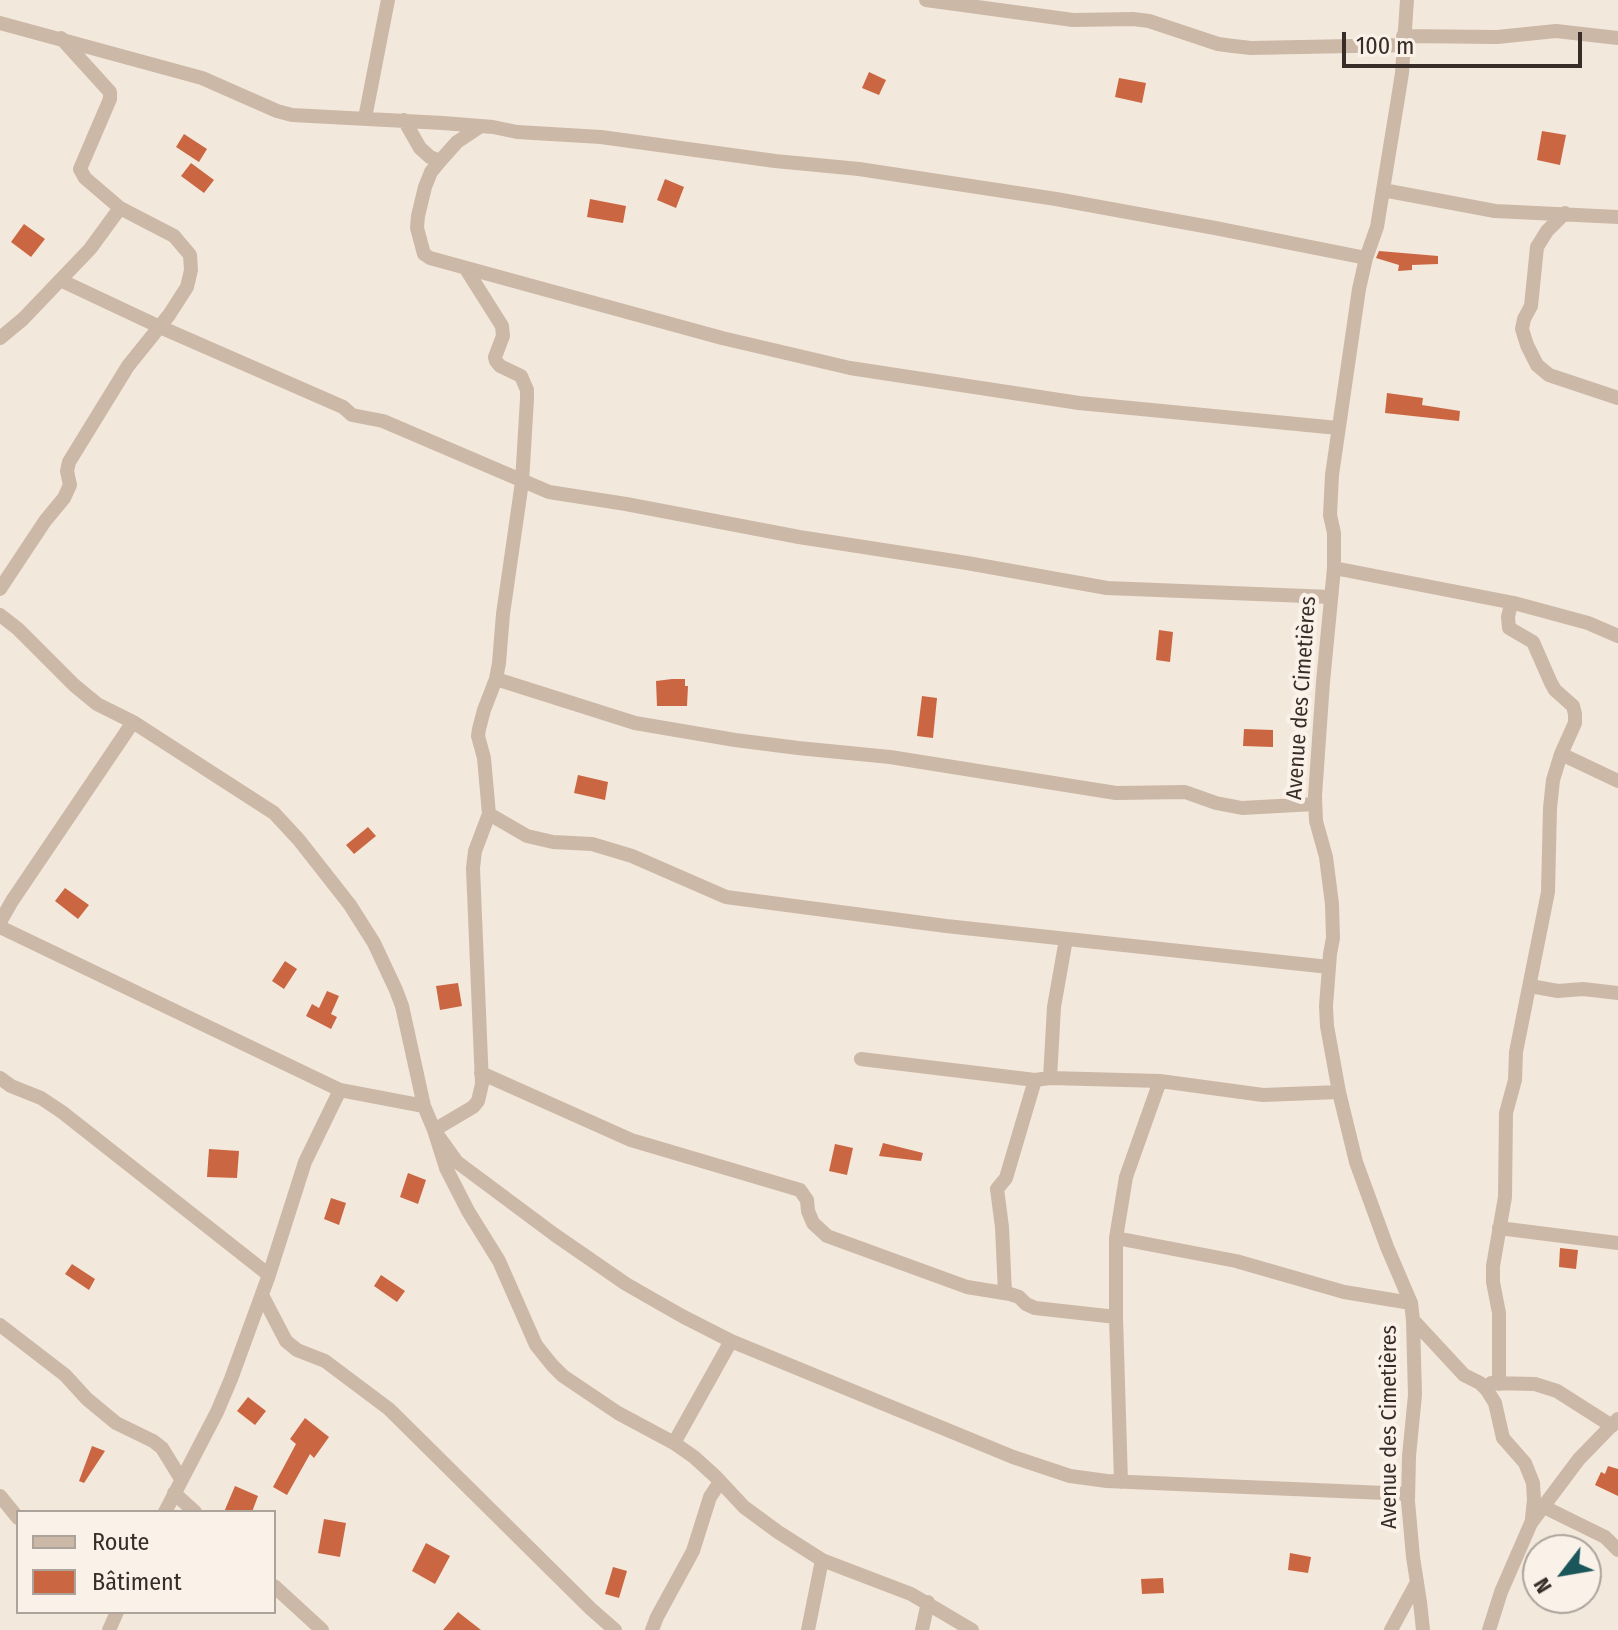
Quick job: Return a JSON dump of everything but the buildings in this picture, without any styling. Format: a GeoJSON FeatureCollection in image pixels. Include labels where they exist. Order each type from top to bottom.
{"type":"FeatureCollection","features":[{"type":"Feature","properties":{"kind":"street"},"geometry":{"type":"LineString","coordinates":[[365,118],[388,0]]}},
{"type":"Feature","properties":{"kind":"street"},"geometry":{"type":"LineString","coordinates":[[926,0],[1073,20],[1149,21],[1218,44],[1251,48],[1497,37],[1556,31],[1618,38]]}},
{"type":"Feature","properties":{"kind":"street","name":"Avenue des Cimetières"},"geometry":{"type":"LineString","coordinates":[[1407,0],[1402,73],[1377,227],[1359,289],[1338,428],[1330,506],[1334,568],[1315,804],[1332,904],[1333,938],[1326,990],[1327,1026],[1339,1092],[1363,1181],[1411,1303],[1415,1395],[1408,1494],[1423,1630]]}},
{"type":"Feature","properties":{"kind":"street"},"geometry":{"type":"LineString","coordinates":[[1,23],[202,78],[292,115],[404,120],[601,137],[775,161],[859,169],[1056,199],[1366,258]]}},
{"type":"Feature","properties":{"kind":"street"},"geometry":{"type":"LineString","coordinates":[[0,589],[64,498],[70,485],[69,462],[128,366],[187,287],[191,270],[190,255],[174,236],[120,208],[85,178],[80,169],[110,99],[110,92],[61,38]]}},
{"type":"Feature","properties":{"kind":"street"},"geometry":{"type":"LineString","coordinates":[[404,120],[420,148],[440,161]]}},
{"type":"Feature","properties":{"kind":"street"},"geometry":{"type":"LineString","coordinates":[[481,126],[457,142],[431,172],[421,201],[417,228],[427,257],[722,338],[850,368],[1079,403],[1338,428]]}},
{"type":"Feature","properties":{"kind":"street"},"geometry":{"type":"LineString","coordinates":[[1383,190],[1495,211],[1618,217]]}},
{"type":"Feature","properties":{"kind":"street"},"geometry":{"type":"LineString","coordinates":[[0,338],[23,319],[90,249],[120,208]]}},
{"type":"Feature","properties":{"kind":"street"},"geometry":{"type":"LineString","coordinates":[[1565,213],[1547,231],[1537,247],[1531,306],[1522,329],[1537,365],[1549,375],[1618,398]]}},
{"type":"Feature","properties":{"kind":"street"},"geometry":{"type":"LineString","coordinates":[[466,269],[502,326],[503,336],[496,361],[521,376],[527,390],[522,482],[496,679],[478,736],[484,758],[489,814],[475,851],[473,868],[482,1084],[478,1101]]}},
{"type":"Feature","properties":{"kind":"street"},"geometry":{"type":"LineString","coordinates":[[60,280],[343,407],[352,415],[383,421],[549,492],[1107,588],[1331,597]]}},
{"type":"Feature","properties":{"kind":"street"},"geometry":{"type":"LineString","coordinates":[[1334,568],[1514,603],[1588,623],[1618,636]]}},
{"type":"Feature","properties":{"kind":"street"},"geometry":{"type":"LineString","coordinates":[[1499,1384],[1499,1313],[1493,1266],[1505,1197],[1506,1113],[1515,1080],[1516,1052],[1548,892],[1553,780],[1575,723],[1573,706],[1555,690],[1533,642],[1509,628],[1508,617],[1514,603]]}},
{"type":"Feature","properties":{"kind":"street"},"geometry":{"type":"LineString","coordinates":[[0,615],[97,704],[133,722],[274,813],[287,824],[350,905],[374,943],[402,1006],[424,1106],[446,1168],[499,1261],[536,1345],[563,1376],[618,1413],[694,1457],[744,1507],[822,1560],[911,1594],[972,1630]]}},
{"type":"Feature","properties":{"kind":"street"},"geometry":{"type":"LineString","coordinates":[[496,679],[635,723],[735,740],[890,757],[1116,793],[1185,792],[1242,808],[1315,804]]}},
{"type":"Feature","properties":{"kind":"street"},"geometry":{"type":"LineString","coordinates":[[133,722],[12,901],[0,924],[340,1090],[424,1106]]}},
{"type":"Feature","properties":{"kind":"street"},"geometry":{"type":"LineString","coordinates":[[1561,754],[1618,781]]}},
{"type":"Feature","properties":{"kind":"street"},"geometry":{"type":"LineString","coordinates":[[489,814],[527,836],[553,842],[592,844],[632,856],[726,897],[946,926],[1329,967]]}},
{"type":"Feature","properties":{"kind":"street"},"geometry":{"type":"LineString","coordinates":[[1005,1293],[997,1189],[1006,1178],[1043,1079],[1066,939]]}},
{"type":"Feature","properties":{"kind":"street"},"geometry":{"type":"LineString","coordinates":[[1530,986],[1558,991],[1583,989],[1618,993]]}},
{"type":"Feature","properties":{"kind":"street"},"geometry":{"type":"LineString","coordinates":[[861,1059],[1043,1079],[1160,1081],[1263,1095],[1339,1092]]}},
{"type":"Feature","properties":{"kind":"street"},"geometry":{"type":"LineString","coordinates":[[481,1073],[631,1140],[800,1190],[807,1200],[813,1223],[827,1236],[967,1287],[1019,1297],[1035,1308],[1116,1317]]}},
{"type":"Feature","properties":{"kind":"street"},"geometry":{"type":"LineString","coordinates":[[0,1078],[62,1112],[269,1275]]}},
{"type":"Feature","properties":{"kind":"street"},"geometry":{"type":"LineString","coordinates":[[1121,1482],[1116,1238],[1126,1177],[1160,1081]]}},
{"type":"Feature","properties":{"kind":"street"},"geometry":{"type":"LineString","coordinates":[[434,1130],[478,1101],[510,1086]]}},
{"type":"Feature","properties":{"kind":"street"},"geometry":{"type":"LineString","coordinates":[[166,1510],[217,1412],[262,1295],[305,1162],[340,1090]]}},
{"type":"Feature","properties":{"kind":"street"},"geometry":{"type":"LineString","coordinates":[[434,1130],[457,1162],[626,1284],[682,1316],[731,1341],[1013,1457],[1070,1476],[1121,1482],[1408,1494]]}},
{"type":"Feature","properties":{"kind":"street"},"geometry":{"type":"LineString","coordinates":[[1499,1228],[1618,1243]]}},
{"type":"Feature","properties":{"kind":"street"},"geometry":{"type":"LineString","coordinates":[[1116,1238],[1236,1261],[1344,1292],[1411,1303]]}},
{"type":"Feature","properties":{"kind":"street"},"geometry":{"type":"LineString","coordinates":[[262,1295],[286,1341],[297,1350],[325,1361],[389,1409],[615,1630]]}},
{"type":"Feature","properties":{"kind":"street"},"geometry":{"type":"LineString","coordinates":[[1413,1320],[1464,1375],[1487,1390],[1495,1403],[1503,1438],[1525,1463],[1533,1483],[1531,1523]]}},
{"type":"Feature","properties":{"kind":"street"},"geometry":{"type":"LineString","coordinates":[[0,1325],[65,1375],[116,1423],[162,1448],[178,1486],[194,1510]]}},
{"type":"Feature","properties":{"kind":"street"},"geometry":{"type":"LineString","coordinates":[[674,1443],[731,1341]]}},
{"type":"Feature","properties":{"kind":"street"},"geometry":{"type":"LineString","coordinates":[[1480,1383],[1535,1384],[1557,1391],[1615,1422],[1579,1459],[1531,1523],[1501,1592],[1489,1630]]}},
{"type":"Feature","properties":{"kind":"street"},"geometry":{"type":"LineString","coordinates":[[652,1630],[693,1551],[710,1497],[720,1482]]}},
{"type":"Feature","properties":{"kind":"street"},"geometry":{"type":"LineString","coordinates":[[0,1496],[16,1516]]}},
{"type":"Feature","properties":{"kind":"street"},"geometry":{"type":"LineString","coordinates":[[1542,1506],[1605,1537],[1618,1550]]}},
{"type":"Feature","properties":{"kind":"street"},"geometry":{"type":"LineString","coordinates":[[1596,1533],[1618,1529]]}},
{"type":"Feature","properties":{"kind":"street"},"geometry":{"type":"LineString","coordinates":[[808,1630],[822,1560]]}},
{"type":"Feature","properties":{"kind":"street"},"geometry":{"type":"LineString","coordinates":[[1391,1630],[1417,1582]]}},
{"type":"Feature","properties":{"kind":"street"},"geometry":{"type":"LineString","coordinates":[[276,1588],[322,1630]]}},
{"type":"Feature","properties":{"kind":"street"},"geometry":{"type":"LineString","coordinates":[[922,1630],[928,1602]]}}]}
